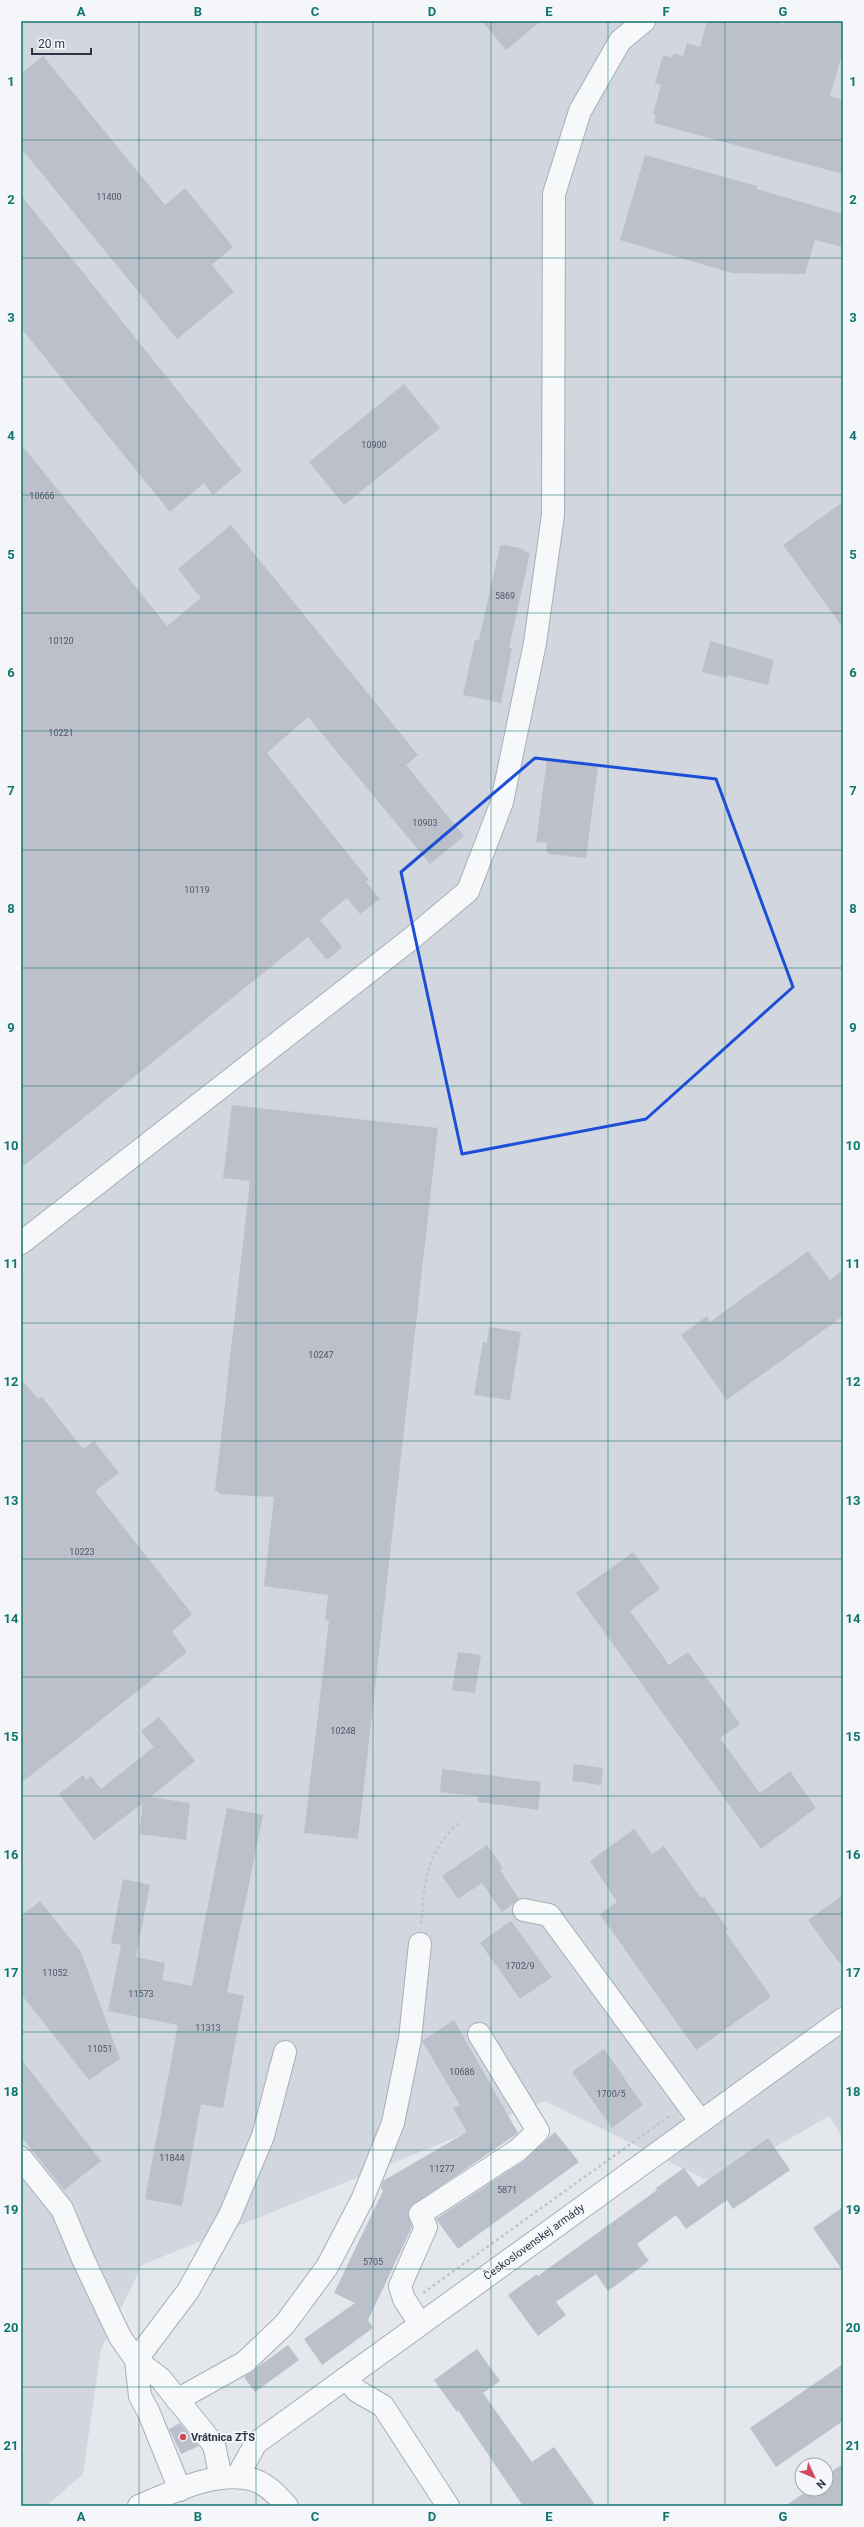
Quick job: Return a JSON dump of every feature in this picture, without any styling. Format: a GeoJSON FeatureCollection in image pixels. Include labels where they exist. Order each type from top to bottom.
{"type":"FeatureCollection","features":[{"type":"Feature","properties":{"kind":"street"},"geometry":{"type":"LineString","coordinates":[[21,1243],[412,938],[468,891],[502,802],[535,643],[553,515],[554,194],[580,111],[620,41],[644,21]]}},
{"type":"Feature","properties":{"kind":"street"},"geometry":{"type":"LineString","coordinates":[[524,1910],[549,1915],[701,2122]]}},
{"type":"Feature","properties":{"kind":"street"},"geometry":{"type":"LineString","coordinates":[[177,2400],[246,2362],[285,2324],[327,2267],[364,2198],[393,2124],[410,2040],[420,1944]]}},
{"type":"Feature","properties":{"kind":"street","name":"Československej armády"},"geometry":{"type":"LineString","coordinates":[[229,2477],[256,2443],[843,2019]]}},
{"type":"Feature","properties":{"kind":"street"},"geometry":{"type":"LineString","coordinates":[[420,2324],[404,2299],[400,2286],[426,2227],[420,2214],[518,2150],[538,2131],[479,2034]]}},
{"type":"Feature","properties":{"kind":"street"},"geometry":{"type":"LineString","coordinates":[[188,2494],[140,2396],[136,2360],[188,2291],[230,2215],[263,2136],[285,2052]]}},
{"type":"Feature","properties":{"kind":"street"},"geometry":{"type":"LineString","coordinates":[[21,2158],[62,2209],[82,2259],[120,2336],[136,2360],[160,2378],[214,2445],[229,2477]]}},
{"type":"Feature","properties":{"kind":"street"},"geometry":{"type":"LineString","coordinates":[[346,2378],[357,2391],[383,2406],[448,2506]]}},
{"type":"Feature","properties":{"kind":"street"},"geometry":{"type":"LineString","coordinates":[[139,2506],[188,2494],[229,2477],[255,2480],[267,2487],[287,2506]]}},
{"type":"Feature","properties":{"kind":"path"},"geometry":{"type":"LineString","coordinates":[[420,1944],[430,1863],[444,1836],[459,1823]]}},
{"type":"Feature","properties":{"kind":"path"},"geometry":{"type":"LineString","coordinates":[[418,2297],[686,2103]]}},
{"type":"Feature","properties":{"kind":"highlighted area"},"geometry":{"type":"Polygon","coordinates":[[[535,758],[716,779],[793,987],[646,1119],[462,1154],[401,872],[535,758]]]}},
{"type":"Feature","properties":{"kind":"shaded area"},"geometry":{"type":"Polygon","coordinates":[[[21,21],[843,21],[843,2138],[829,2116],[713,2183],[545,2101],[142,2265],[101,2349],[83,2474],[46,2506],[21,2506],[21,21]]]}},
{"type":"Feature","properties":{"kind":"building"},"geometry":{"type":"Polygon","coordinates":[[[482,21],[541,21],[506,50],[482,21]]]}},
{"type":"Feature","properties":{"kind":"building"},"geometry":{"type":"Polygon","coordinates":[[[707,21],[772,21],[783,24],[787,21],[843,21],[843,51],[830,96],[843,100],[843,174],[654,123],[656,116],[653,114],[661,85],[655,83],[663,55],[672,58],[674,53],[683,56],[687,43],[700,47],[707,21]]]}},
{"type":"Feature","properties":{"kind":"building"},"geometry":{"type":"Polygon","coordinates":[[[43,56],[165,205],[185,188],[233,247],[212,265],[234,292],[177,339],[21,148],[21,74],[43,56]]]}},
{"type":"Feature","properties":{"kind":"building"},"geometry":{"type":"Polygon","coordinates":[[[645,155],[757,186],[757,189],[843,214],[843,247],[815,240],[805,274],[732,273],[620,240],[645,155]]]}},
{"type":"Feature","properties":{"kind":"building"},"geometry":{"type":"Polygon","coordinates":[[[21,195],[242,471],[213,495],[204,483],[170,512],[21,328],[21,195]]]}},
{"type":"Feature","properties":{"kind":"building"},"geometry":{"type":"Polygon","coordinates":[[[404,384],[440,428],[344,505],[309,462],[404,384]]]}},
{"type":"Feature","properties":{"kind":"building"},"geometry":{"type":"Polygon","coordinates":[[[21,444],[167,626],[201,598],[178,569],[231,525],[418,755],[406,765],[464,836],[430,864],[308,717],[267,753],[369,880],[366,882],[380,899],[360,914],[347,898],[320,920],[342,947],[330,958],[326,959],[308,937],[21,1168],[21,444]]]}},
{"type":"Feature","properties":{"kind":"building"},"geometry":{"type":"Polygon","coordinates":[[[843,502],[843,628],[783,545],[843,502]]]}},
{"type":"Feature","properties":{"kind":"building"},"geometry":{"type":"Polygon","coordinates":[[[506,545],[524,549],[523,551],[530,553],[509,648],[512,648],[501,703],[463,695],[475,640],[479,640],[500,546],[506,545]]]}},
{"type":"Feature","properties":{"kind":"building"},"geometry":{"type":"Polygon","coordinates":[[[710,641],[774,660],[768,685],[728,675],[727,678],[702,672],[710,641]]]}},
{"type":"Feature","properties":{"kind":"building"},"geometry":{"type":"Polygon","coordinates":[[[547,760],[598,767],[586,858],[548,854],[549,852],[546,851],[547,843],[536,842],[547,760]]]}},
{"type":"Feature","properties":{"kind":"building"},"geometry":{"type":"Polygon","coordinates":[[[232,1105],[438,1128],[358,1839],[304,1833],[329,1621],[325,1620],[328,1595],[264,1586],[274,1497],[219,1494],[219,1492],[215,1491],[250,1181],[223,1178],[232,1105]]]}},
{"type":"Feature","properties":{"kind":"building"},"geometry":{"type":"Polygon","coordinates":[[[808,1251],[830,1280],[843,1270],[843,1316],[727,1400],[681,1335],[707,1316],[710,1322],[808,1251]]]}},
{"type":"Feature","properties":{"kind":"building"},"geometry":{"type":"Polygon","coordinates":[[[489,1327],[521,1332],[510,1400],[474,1395],[483,1342],[487,1343],[489,1327]]]}},
{"type":"Feature","properties":{"kind":"building"},"geometry":{"type":"Polygon","coordinates":[[[21,1379],[38,1399],[42,1397],[83,1449],[94,1441],[119,1473],[95,1491],[192,1614],[172,1632],[187,1652],[21,1783],[21,1379]]]}},
{"type":"Feature","properties":{"kind":"building"},"geometry":{"type":"Polygon","coordinates":[[[633,1552],[660,1589],[630,1611],[669,1665],[688,1652],[740,1724],[720,1738],[760,1793],[790,1771],[816,1808],[761,1849],[576,1593],[633,1552]]]}},
{"type":"Feature","properties":{"kind":"building"},"geometry":{"type":"Polygon","coordinates":[[[458,1652],[481,1655],[475,1693],[452,1690],[458,1652]]]}},
{"type":"Feature","properties":{"kind":"building"},"geometry":{"type":"Polygon","coordinates":[[[159,1717],[195,1761],[150,1797],[190,1803],[186,1840],[139,1834],[143,1803],[94,1840],[59,1794],[83,1775],[86,1780],[91,1776],[101,1789],[154,1747],[141,1731],[159,1717]]]}},
{"type":"Feature","properties":{"kind":"building"},"geometry":{"type":"Polygon","coordinates":[[[574,1764],[603,1768],[601,1785],[572,1781],[574,1764]]]}},
{"type":"Feature","properties":{"kind":"building"},"geometry":{"type":"Polygon","coordinates":[[[442,1769],[541,1782],[538,1810],[478,1802],[478,1796],[440,1792],[442,1769]]]}},
{"type":"Feature","properties":{"kind":"building"},"geometry":{"type":"Polygon","coordinates":[[[227,1808],[263,1815],[227,1992],[244,1996],[223,2108],[201,2104],[182,2206],[145,2199],[178,2025],[108,2011],[121,1945],[111,1943],[123,1879],[150,1885],[136,1957],[165,1963],[162,1980],[192,1986],[227,1808]]]}},
{"type":"Feature","properties":{"kind":"building"},"geometry":{"type":"Polygon","coordinates":[[[634,1829],[652,1854],[664,1846],[701,1898],[704,1896],[728,1929],[725,1931],[771,1997],[696,2050],[600,1914],[617,1902],[590,1861],[634,1829]]]}},
{"type":"Feature","properties":{"kind":"building"},"geometry":{"type":"Polygon","coordinates":[[[487,1845],[503,1868],[500,1870],[519,1899],[502,1912],[482,1883],[458,1899],[442,1876],[487,1845]]]}},
{"type":"Feature","properties":{"kind":"building"},"geometry":{"type":"Polygon","coordinates":[[[843,1895],[843,1968],[808,1920],[843,1895]]]}},
{"type":"Feature","properties":{"kind":"building"},"geometry":{"type":"Polygon","coordinates":[[[40,1901],[81,1952],[120,2059],[89,2080],[21,1994],[21,1916],[40,1901]]]}},
{"type":"Feature","properties":{"kind":"building"},"geometry":{"type":"Polygon","coordinates":[[[511,1921],[552,1977],[520,1999],[480,1943],[511,1921]]]}},
{"type":"Feature","properties":{"kind":"building"},"geometry":{"type":"Polygon","coordinates":[[[454,2020],[518,2133],[409,2208],[408,2214],[412,2227],[368,2320],[373,2328],[322,2365],[304,2339],[355,2303],[334,2293],[383,2191],[381,2187],[383,2181],[467,2132],[453,2108],[460,2105],[422,2041],[454,2020]]]}},
{"type":"Feature","properties":{"kind":"building"},"geometry":{"type":"Polygon","coordinates":[[[604,2049],[643,2105],[612,2128],[572,2072],[604,2049]]]}},
{"type":"Feature","properties":{"kind":"building"},"geometry":{"type":"Polygon","coordinates":[[[21,2059],[101,2161],[64,2190],[21,2136],[21,2059]]]}},
{"type":"Feature","properties":{"kind":"building"},"geometry":{"type":"Polygon","coordinates":[[[555,2132],[579,2162],[458,2249],[436,2219],[525,2160],[555,2132]]]}},
{"type":"Feature","properties":{"kind":"building"},"geometry":{"type":"Polygon","coordinates":[[[768,2138],[790,2170],[733,2209],[727,2200],[686,2229],[676,2215],[637,2244],[649,2261],[608,2291],[596,2274],[556,2302],[566,2315],[538,2336],[508,2295],[537,2274],[538,2276],[657,2190],[656,2188],[684,2168],[698,2187],[768,2138]]]}},
{"type":"Feature","properties":{"kind":"building"},"geometry":{"type":"Polygon","coordinates":[[[843,2207],[843,2271],[813,2228],[843,2207]]]}},
{"type":"Feature","properties":{"kind":"building"},"geometry":{"type":"Polygon","coordinates":[[[288,2345],[299,2360],[255,2392],[244,2377],[288,2345]]]}},
{"type":"Feature","properties":{"kind":"building"},"geometry":{"type":"Polygon","coordinates":[[[477,2349],[500,2381],[483,2393],[532,2462],[554,2447],[596,2506],[523,2506],[458,2410],[457,2412],[434,2380],[477,2349]]]}},
{"type":"Feature","properties":{"kind":"building"},"geometry":{"type":"Polygon","coordinates":[[[843,2364],[843,2421],[776,2467],[750,2428],[843,2364]]]}},
{"type":"Feature","properties":{"kind":"building","name":"Vrátnica ZŤS"},"geometry":{"type":"Polygon","coordinates":[[[180,2423],[199,2446],[181,2454],[169,2429],[180,2423]]]}},
{"type":"Feature","properties":{"kind":"building"},"geometry":{"type":"Polygon","coordinates":[[[843,2464],[843,2506],[785,2506],[798,2497],[834,2497],[834,2470],[843,2464]]]}},
{"type":"Feature","properties":{"kind":"place","name":"Vrátnica ZŤS"},"geometry":{"type":"Point","coordinates":[183,2437]}}]}
